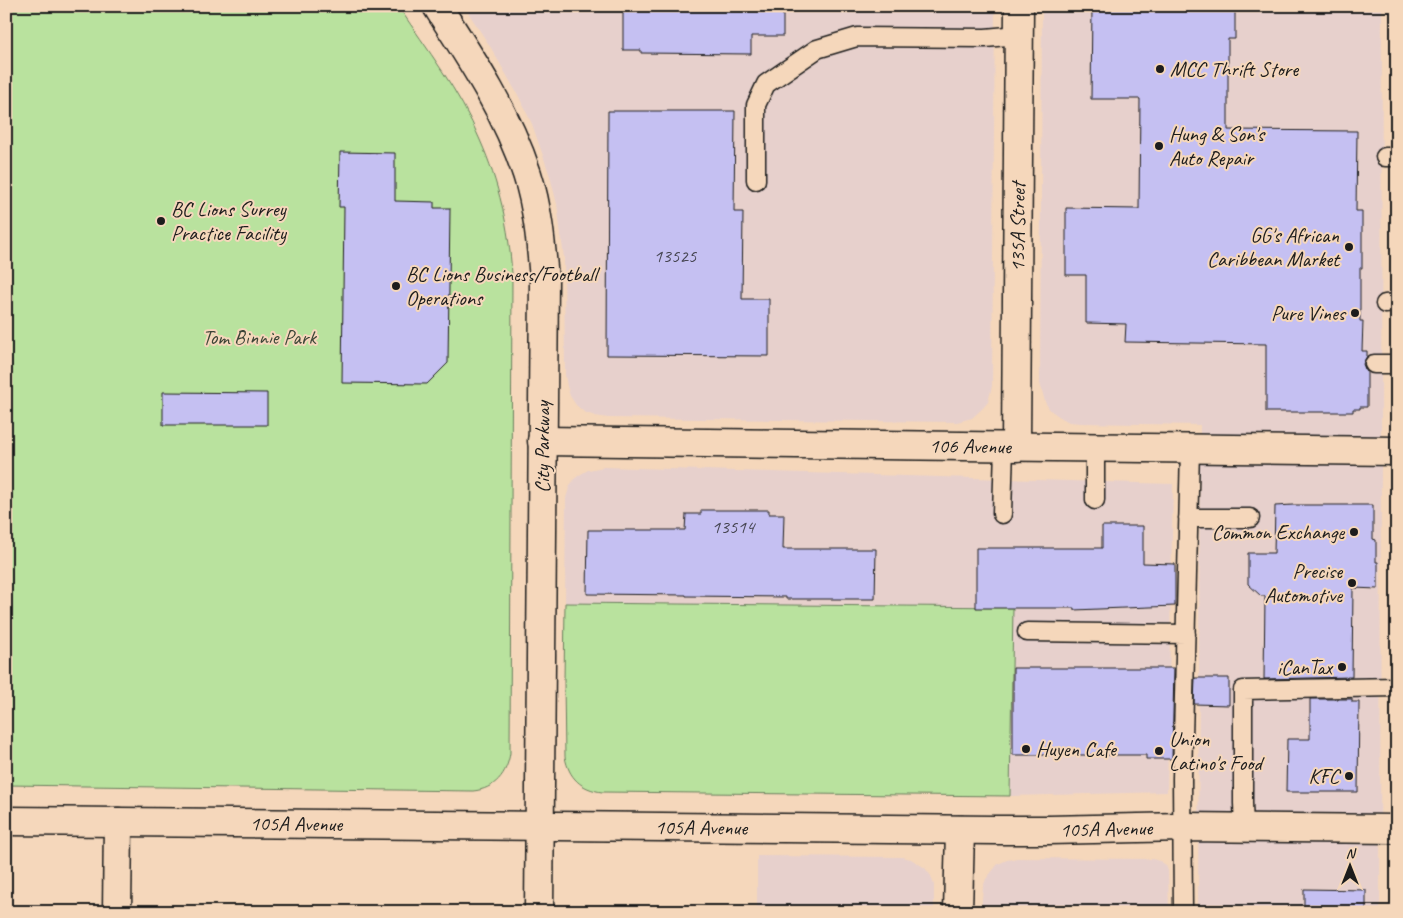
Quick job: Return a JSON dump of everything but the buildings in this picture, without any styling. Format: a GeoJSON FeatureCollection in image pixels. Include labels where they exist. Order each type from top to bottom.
{"type":"FeatureCollection","features":[{"type":"Feature","properties":{"kind":"street","name":"City Parkway"},"geometry":{"type":"LineString","coordinates":[[437,6],[478,70],[504,116],[524,167],[535,204],[540,237],[544,279],[539,912]]}},
{"type":"Feature","properties":{"kind":"street","name":"135A Street"},"geometry":{"type":"LineString","coordinates":[[1010,447],[1019,6]]}},
{"type":"Feature","properties":{"kind":"street","name":"106 Avenue"},"geometry":{"type":"LineString","coordinates":[[542,442],[1397,451]]}},
{"type":"Feature","properties":{"kind":"street","name":"105A Avenue"},"geometry":{"type":"LineString","coordinates":[[6,821],[960,830],[1183,827],[1397,829]]}},
{"type":"Feature","properties":{"kind":"street"},"geometry":{"type":"LineString","coordinates":[[117,912],[118,822]]}},
{"type":"Feature","properties":{"kind":"street"},"geometry":{"type":"LineString","coordinates":[[958,912],[960,830]]}},
{"type":"Feature","properties":{"kind":"lane"},"geometry":{"type":"LineString","coordinates":[[756,180],[756,105],[766,84],[817,48],[857,37],[985,38],[1018,36]]}},
{"type":"Feature","properties":{"kind":"lane"},"geometry":{"type":"LineString","coordinates":[[1374,364],[1397,364]]}},
{"type":"Feature","properties":{"kind":"lane"},"geometry":{"type":"LineString","coordinates":[[1002,514],[1010,447]]}},
{"type":"Feature","properties":{"kind":"lane"},"geometry":{"type":"LineString","coordinates":[[1095,448],[1095,500]]}},
{"type":"Feature","properties":{"kind":"lane"},"geometry":{"type":"LineString","coordinates":[[1183,912],[1182,780],[1190,449]]}},
{"type":"Feature","properties":{"kind":"lane"},"geometry":{"type":"LineString","coordinates":[[1188,518],[1250,518]]}},
{"type":"Feature","properties":{"kind":"lane"},"geometry":{"type":"LineString","coordinates":[[1027,632],[1186,634]]}},
{"type":"Feature","properties":{"kind":"lane"},"geometry":{"type":"LineString","coordinates":[[1244,828],[1243,690],[1397,687]]}},
{"type":"Feature","properties":{"kind":"shaded area"},"geometry":{"type":"Polygon","coordinates":[[[464,6],[995,6],[992,386],[988,402],[972,418],[957,422],[608,418],[584,412],[570,396],[565,375],[564,258],[557,204],[550,176],[532,124],[518,95],[464,6]]]}},
{"type":"Feature","properties":{"kind":"shaded area"},"geometry":{"type":"Polygon","coordinates":[[[1042,6],[1382,6],[1380,912],[1198,912],[1200,425],[1069,422],[1050,410],[1045,402],[1040,383],[1042,6]]]}},
{"type":"Feature","properties":{"kind":"shaded area"},"geometry":{"type":"Polygon","coordinates":[[[604,467],[1173,484],[1167,792],[1010,796],[1013,607],[565,603],[566,498],[574,479],[588,470],[604,467]]]}},
{"type":"Feature","properties":{"kind":"shaded area"},"geometry":{"type":"Polygon","coordinates":[[[757,856],[902,857],[911,859],[925,868],[931,876],[934,885],[934,912],[757,912],[757,856]]]}},
{"type":"Feature","properties":{"kind":"shaded area"},"geometry":{"type":"Polygon","coordinates":[[[1017,858],[1152,859],[1160,861],[1166,865],[1168,871],[1169,912],[981,912],[983,887],[986,879],[998,864],[1017,858]]]}},
{"type":"Feature","properties":{"kind":"green space","name":"Tom Binnie Park"},"geometry":{"type":"Polygon","coordinates":[[[6,6],[398,6],[453,88],[472,122],[493,173],[506,223],[512,274],[510,753],[503,774],[494,784],[481,790],[473,791],[6,785],[6,6]]]}},
{"type":"Feature","properties":{"kind":"green space"},"geometry":{"type":"Polygon","coordinates":[[[565,603],[1013,607],[1010,796],[602,792],[588,788],[573,777],[565,757],[565,603]]]}},
{"type":"Feature","properties":{"kind":"place","name":"MCC Thrift Store"},"geometry":{"type":"Point","coordinates":[1160,69]}},
{"type":"Feature","properties":{"kind":"place","name":"Hung & Son's Auto Repair"},"geometry":{"type":"Point","coordinates":[1159,146]}},
{"type":"Feature","properties":{"kind":"place","name":"BC Lions Surrey Practice Facility"},"geometry":{"type":"Point","coordinates":[161,221]}},
{"type":"Feature","properties":{"kind":"place","name":"GG's African Caribbean Market"},"geometry":{"type":"Point","coordinates":[1349,247]}},
{"type":"Feature","properties":{"kind":"place","name":"BC Lions Business/Football Operations"},"geometry":{"type":"Point","coordinates":[396,286]}},
{"type":"Feature","properties":{"kind":"place","name":"Pure Vines"},"geometry":{"type":"Point","coordinates":[1355,313]}},
{"type":"Feature","properties":{"kind":"place","name":"Common Exchange"},"geometry":{"type":"Point","coordinates":[1354,532]}},
{"type":"Feature","properties":{"kind":"place","name":"Precise Automotive"},"geometry":{"type":"Point","coordinates":[1352,583]}},
{"type":"Feature","properties":{"kind":"place","name":"iCanTax"},"geometry":{"type":"Point","coordinates":[1342,667]}},
{"type":"Feature","properties":{"kind":"place","name":"Huyen Cafe"},"geometry":{"type":"Point","coordinates":[1026,749]}},
{"type":"Feature","properties":{"kind":"place","name":"Union Latino's Food"},"geometry":{"type":"Point","coordinates":[1159,751]}},
{"type":"Feature","properties":{"kind":"place","name":"KFC"},"geometry":{"type":"Point","coordinates":[1349,776]}}]}
